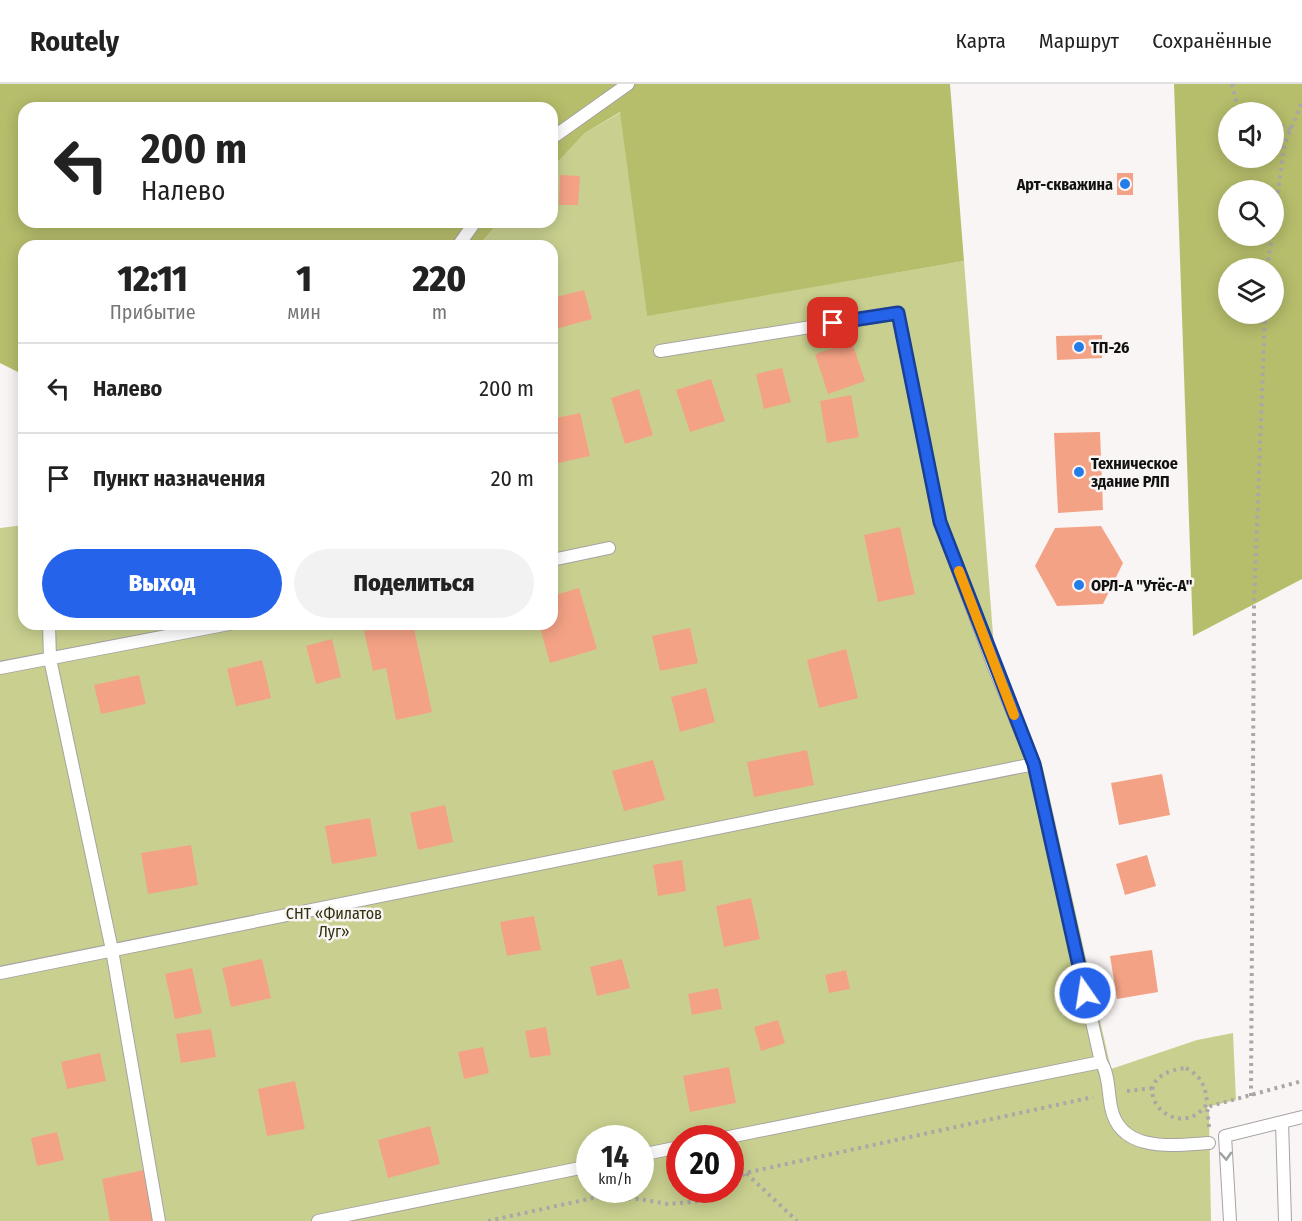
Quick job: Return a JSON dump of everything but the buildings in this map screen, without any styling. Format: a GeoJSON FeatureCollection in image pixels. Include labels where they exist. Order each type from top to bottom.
{"type":"FeatureCollection","features":[{"type":"Feature","properties":{"kind":"lane"},"geometry":{"type":"LineString","coordinates":[[558,134],[628,84]]}},
{"type":"Feature","properties":{"kind":"lane"},"geometry":{"type":"LineString","coordinates":[[660,351],[898,313],[940,522],[1034,764],[1101,1062],[1106,1069],[1112,1115],[1127,1134],[1154,1146],[1209,1143]]}},
{"type":"Feature","properties":{"kind":"lane"},"geometry":{"type":"LineString","coordinates":[[558,559],[609,548]]}},
{"type":"Feature","properties":{"kind":"lane"},"geometry":{"type":"LineString","coordinates":[[48,630],[50,660],[112,950],[159,1221]]}},
{"type":"Feature","properties":{"kind":"lane"},"geometry":{"type":"LineString","coordinates":[[0,668],[199,630]]}},
{"type":"Feature","properties":{"kind":"lane"},"geometry":{"type":"LineString","coordinates":[[0,973],[1034,764]]}},
{"type":"Feature","properties":{"kind":"lane"},"geometry":{"type":"LineString","coordinates":[[744,1134],[1101,1062]]}},
{"type":"Feature","properties":{"kind":"lane"},"geometry":{"type":"LineString","coordinates":[[1230,1221],[1225,1136],[1302,1117]]}},
{"type":"Feature","properties":{"kind":"lane"},"geometry":{"type":"LineString","coordinates":[[1282,1122],[1285,1221]]}},
{"type":"Feature","properties":{"kind":"lane"},"geometry":{"type":"LineString","coordinates":[[318,1221],[576,1169]]}},
{"type":"Feature","properties":{"kind":"path"},"geometry":{"type":"LineString","coordinates":[[1232,84],[1236,102]]}},
{"type":"Feature","properties":{"kind":"path"},"geometry":{"type":"LineString","coordinates":[[1280,180],[1284,146],[1302,102]]}},
{"type":"Feature","properties":{"kind":"path"},"geometry":{"type":"LineString","coordinates":[[1284,127],[1291,130]]}},
{"type":"Feature","properties":{"kind":"path"},"geometry":{"type":"LineString","coordinates":[[1251,1096],[1254,604],[1265,324]]}},
{"type":"Feature","properties":{"kind":"path"},"geometry":{"type":"LineString","coordinates":[[1186,1068],[1199,1075],[1206,1091],[1207,1107],[1190,1116],[1176,1119],[1163,1113],[1154,1102],[1153,1088],[1160,1076],[1173,1070],[1186,1068]]}},
{"type":"Feature","properties":{"kind":"path"},"geometry":{"type":"LineString","coordinates":[[1236,1100],[1302,1081]]}},
{"type":"Feature","properties":{"kind":"path"},"geometry":{"type":"LineString","coordinates":[[745,1173],[1108,1094],[1153,1088]]}},
{"type":"Feature","properties":{"kind":"path"},"geometry":{"type":"LineString","coordinates":[[745,1173],[797,1221]]}},
{"type":"Feature","properties":{"kind":"path"},"geometry":{"type":"LineString","coordinates":[[488,1221],[593,1198],[638,1198],[668,1204],[679,1203]]}},
{"type":"Feature","properties":{"kind":"green space"},"geometry":{"type":"Polygon","coordinates":[[[0,84],[950,84],[964,261],[647,316],[620,112],[585,133],[558,162],[558,102],[18,102],[18,228],[494,228],[483,240],[18,240],[18,372],[0,363],[0,84]]]}},
{"type":"Feature","properties":{"kind":"green space"},"geometry":{"type":"Polygon","coordinates":[[[1174,84],[1302,84],[1302,579],[1193,636],[1174,84]]]}},
{"type":"Feature","properties":{"kind":"green space","name":"СНТ «Филатов Луг»"},"geometry":{"type":"Polygon","coordinates":[[[621,112],[647,315],[964,261],[994,647],[1043,768],[1111,1069],[1197,1040],[1233,1033],[1236,1100],[1207,1107],[1209,1112],[1211,1221],[0,1221],[0,528],[18,526],[18,630],[558,630],[558,240],[483,240],[494,228],[558,228],[558,162],[585,133],[621,112]]]}},
{"type":"Feature","properties":{"kind":"slow traffic"},"geometry":{"type":"LineString","coordinates":[[959,571],[1014,715]]}},
{"type":"Feature","properties":{"kind":"place","name":"Арт-скважина"},"geometry":{"type":"Point","coordinates":[1125,184]}},
{"type":"Feature","properties":{"kind":"place","name":"ТП-26"},"geometry":{"type":"Point","coordinates":[1079,347]}},
{"type":"Feature","properties":{"kind":"place","name":"Техническое здание РЛП"},"geometry":{"type":"Point","coordinates":[1079,472]}},
{"type":"Feature","properties":{"kind":"place","name":"ОРЛ-А \"Утёс-А\""},"geometry":{"type":"Point","coordinates":[1079,585]}},
{"type":"Feature","properties":{"kind":"route"},"geometry":{"type":"LineString","coordinates":[[833,323],[898,313],[940,522],[994,667],[1034,764],[1085,993]]}}]}
